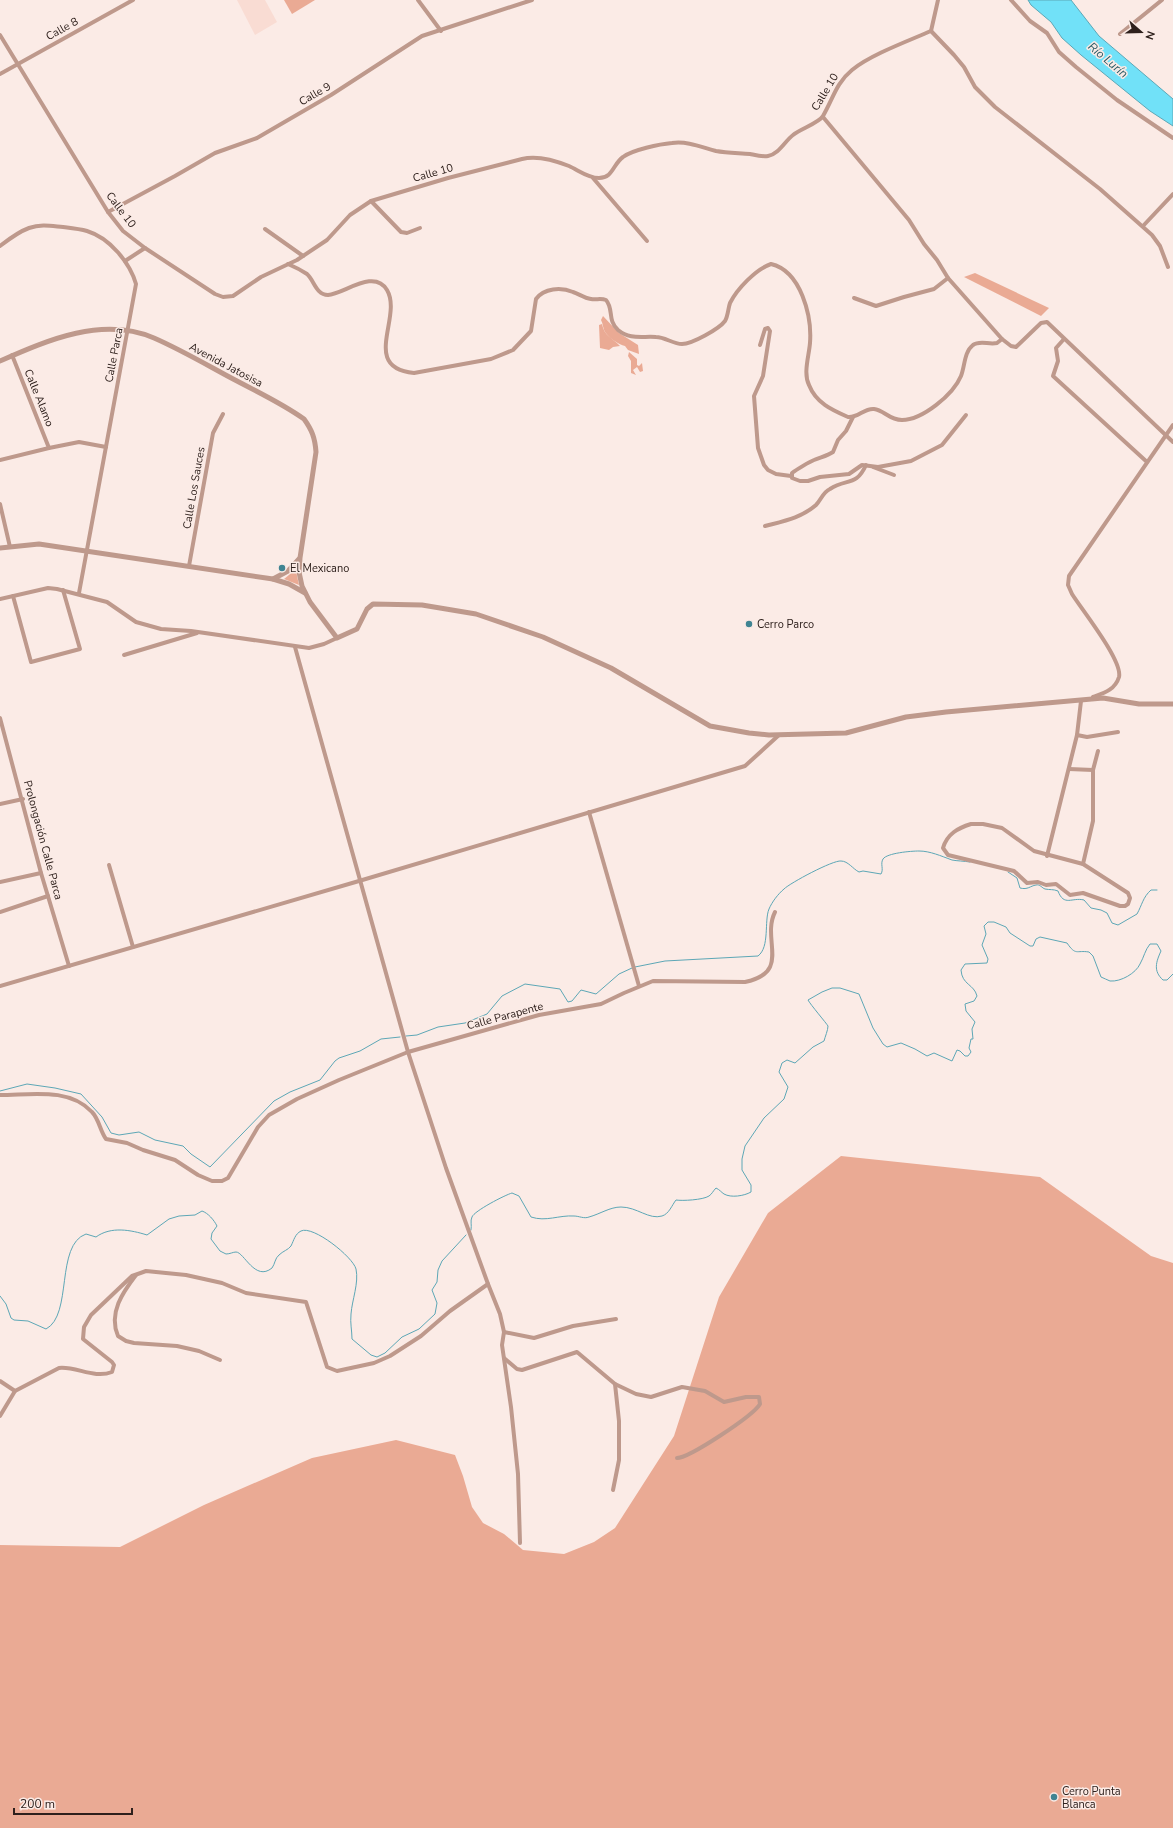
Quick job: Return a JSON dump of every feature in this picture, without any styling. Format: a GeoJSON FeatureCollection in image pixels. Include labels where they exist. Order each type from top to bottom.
{"type":"FeatureCollection","features":[{"type":"Feature","properties":{"kind":"street","name":"Calle 8"},"geometry":{"type":"LineString","coordinates":[[0,74],[133,0]]}},
{"type":"Feature","properties":{"kind":"street"},"geometry":{"type":"LineString","coordinates":[[418,0],[441,31]]}},
{"type":"Feature","properties":{"kind":"street","name":"Calle 9"},"geometry":{"type":"LineString","coordinates":[[108,212],[215,153],[257,138],[338,91],[417,39],[532,0]]}},
{"type":"Feature","properties":{"kind":"street"},"geometry":{"type":"LineString","coordinates":[[938,0],[931,31],[964,67],[975,88],[995,107],[1100,189],[1142,226],[1158,242],[1168,267]]}},
{"type":"Feature","properties":{"kind":"street"},"geometry":{"type":"LineString","coordinates":[[1011,0],[1030,21],[1047,33],[1059,52],[1071,63],[1117,100],[1173,138]]}},
{"type":"Feature","properties":{"kind":"street"},"geometry":{"type":"LineString","coordinates":[[1120,34],[1162,0]]}},
{"type":"Feature","properties":{"kind":"street","name":"Calle 10"},"geometry":{"type":"LineString","coordinates":[[0,35],[108,212],[123,231],[145,248],[215,294],[224,297],[233,296],[261,277],[303,256],[327,240],[350,215],[371,201],[448,178],[531,157],[568,165],[592,178],[600,178],[611,174],[616,164],[623,156],[671,143],[688,143],[718,151],[767,156],[775,153],[793,135],[823,117],[835,90],[843,77],[854,68],[886,51],[931,31]]}},
{"type":"Feature","properties":{"kind":"street"},"geometry":{"type":"LineString","coordinates":[[823,117],[910,220],[924,244],[937,260],[948,278],[1002,339],[1011,346],[1016,347],[1043,321],[1047,322],[1173,442]]}},
{"type":"Feature","properties":{"kind":"street"},"geometry":{"type":"LineString","coordinates":[[592,178],[647,241]]}},
{"type":"Feature","properties":{"kind":"street"},"geometry":{"type":"LineString","coordinates":[[1142,226],[1173,194]]}},
{"type":"Feature","properties":{"kind":"street"},"geometry":{"type":"LineString","coordinates":[[371,201],[401,232],[407,233],[420,228]]}},
{"type":"Feature","properties":{"kind":"street","name":"Calle Parca"},"geometry":{"type":"LineString","coordinates":[[0,246],[24,230],[44,225],[88,231],[108,243],[125,261],[136,284],[78,593]]}},
{"type":"Feature","properties":{"kind":"street"},"geometry":{"type":"LineString","coordinates":[[265,229],[303,256]]}},
{"type":"Feature","properties":{"kind":"street"},"geometry":{"type":"LineString","coordinates":[[125,261],[145,248]]}},
{"type":"Feature","properties":{"kind":"street"},"geometry":{"type":"LineString","coordinates":[[288,264],[306,274],[318,291],[325,295],[336,293],[362,282],[374,282],[384,287],[390,298],[386,345],[389,362],[397,369],[414,373],[491,359],[513,350],[531,331],[536,299],[538,296],[549,290],[557,289],[573,291],[591,299],[606,300],[609,303],[612,322],[620,331],[627,335],[639,338],[658,337],[675,343],[688,343],[701,337],[724,322],[733,298],[754,273],[769,264],[778,265],[790,275],[798,286],[804,301],[810,326],[807,373],[809,386],[819,401],[838,412],[853,418]]}},
{"type":"Feature","properties":{"kind":"street"},"geometry":{"type":"LineString","coordinates":[[854,298],[876,306],[934,289],[948,278]]}},
{"type":"Feature","properties":{"kind":"street"},"geometry":{"type":"LineString","coordinates":[[760,345],[765,329],[768,328],[770,331],[763,376],[754,396],[759,453],[764,465],[771,472],[791,476],[795,480],[808,481],[820,477],[849,474],[860,465],[866,464],[894,475]]}},
{"type":"Feature","properties":{"kind":"street","name":"Avenida Jatosisa"},"geometry":{"type":"LineString","coordinates":[[0,361],[63,336],[86,330],[112,329],[128,331],[153,338],[198,360],[304,419],[315,437],[316,452],[300,558],[300,579],[305,593],[316,611],[337,638]]}},
{"type":"Feature","properties":{"kind":"street"},"geometry":{"type":"LineString","coordinates":[[791,476],[792,473],[813,460],[833,452],[838,440],[846,431],[853,418],[867,410],[873,409],[893,419],[906,419],[921,415],[936,404],[958,382],[966,354],[972,346],[977,343],[997,343],[1002,339]]}},
{"type":"Feature","properties":{"kind":"street"},"geometry":{"type":"LineString","coordinates":[[1064,339],[1056,348],[1058,361],[1053,376],[1147,462]]}},
{"type":"Feature","properties":{"kind":"street","name":"Calle Alamo"},"geometry":{"type":"LineString","coordinates":[[12,355],[49,448]]}},
{"type":"Feature","properties":{"kind":"street","name":"Calle Los Sauces"},"geometry":{"type":"LineString","coordinates":[[189,566],[213,433],[223,414]]}},
{"type":"Feature","properties":{"kind":"street"},"geometry":{"type":"LineString","coordinates":[[873,467],[907,462],[942,445],[966,415]]}},
{"type":"Feature","properties":{"kind":"street"},"geometry":{"type":"LineString","coordinates":[[1084,700],[1108,691],[1113,687],[1119,676],[1119,668],[1114,656],[1072,594],[1068,585],[1069,576],[1173,425]]}},
{"type":"Feature","properties":{"kind":"street"},"geometry":{"type":"LineString","coordinates":[[0,460],[79,442],[106,448]]}},
{"type":"Feature","properties":{"kind":"street"},"geometry":{"type":"LineString","coordinates":[[765,526],[804,514],[817,504],[830,489],[858,478],[862,474],[866,464]]}},
{"type":"Feature","properties":{"kind":"street"},"geometry":{"type":"LineString","coordinates":[[0,504],[10,547]]}},
{"type":"Feature","properties":{"kind":"street"},"geometry":{"type":"LineString","coordinates":[[0,548],[39,544],[189,566],[272,579],[289,584],[305,593]]}},
{"type":"Feature","properties":{"kind":"street"},"geometry":{"type":"LineString","coordinates":[[272,579],[288,572],[300,558]]}},
{"type":"Feature","properties":{"kind":"street"},"geometry":{"type":"LineString","coordinates":[[0,599],[48,588],[63,590],[113,604],[136,622],[161,629],[295,647],[313,648],[357,629],[367,608],[373,604],[422,605],[476,614],[543,637],[611,668],[710,726],[749,733],[846,733],[906,717],[1084,700],[1112,699],[1139,704],[1173,704]]}},
{"type":"Feature","properties":{"kind":"street"},"geometry":{"type":"LineString","coordinates":[[13,596],[31,662],[80,649],[63,590]]}},
{"type":"Feature","properties":{"kind":"street"},"geometry":{"type":"LineString","coordinates":[[124,655],[197,633]]}},
{"type":"Feature","properties":{"kind":"street"},"geometry":{"type":"LineString","coordinates":[[295,647],[359,882],[408,1052],[446,1168],[500,1314],[504,1332],[502,1345],[511,1407],[518,1474],[520,1543]]}},
{"type":"Feature","properties":{"kind":"street"},"geometry":{"type":"LineString","coordinates":[[1047,856],[1078,735],[1084,700]]}},
{"type":"Feature","properties":{"kind":"street","name":"Prolongación Calle Parca"},"geometry":{"type":"LineString","coordinates":[[0,718],[23,799],[41,873],[69,966]]}},
{"type":"Feature","properties":{"kind":"street"},"geometry":{"type":"LineString","coordinates":[[1078,735],[1087,737],[1118,732]]}},
{"type":"Feature","properties":{"kind":"street"},"geometry":{"type":"LineString","coordinates":[[0,986],[359,882],[745,766],[779,734]]}},
{"type":"Feature","properties":{"kind":"street"},"geometry":{"type":"LineString","coordinates":[[1083,864],[1094,814],[1093,770],[1098,750]]}},
{"type":"Feature","properties":{"kind":"street"},"geometry":{"type":"LineString","coordinates":[[1069,769],[1093,770]]}},
{"type":"Feature","properties":{"kind":"street"},"geometry":{"type":"LineString","coordinates":[[0,804],[23,799]]}},
{"type":"Feature","properties":{"kind":"street"},"geometry":{"type":"LineString","coordinates":[[590,812],[639,986]]}},
{"type":"Feature","properties":{"kind":"street"},"geometry":{"type":"LineString","coordinates":[[971,824],[983,824],[1002,828],[1034,851],[1047,856],[1083,864],[1128,893],[1130,898],[1128,904],[1125,906],[1120,906],[1083,894],[1070,895],[1056,884],[1046,885],[1038,882],[1027,883],[1014,872],[948,856],[943,848],[952,833],[959,828],[971,824]]}},
{"type":"Feature","properties":{"kind":"street"},"geometry":{"type":"LineString","coordinates":[[109,864],[133,947]]}},
{"type":"Feature","properties":{"kind":"street"},"geometry":{"type":"LineString","coordinates":[[0,882],[41,873]]}},
{"type":"Feature","properties":{"kind":"street"},"geometry":{"type":"LineString","coordinates":[[0,912],[48,896]]}},
{"type":"Feature","properties":{"kind":"street","name":"Calle Parapente"},"geometry":{"type":"LineString","coordinates":[[0,1095],[44,1094],[76,1101],[86,1106],[94,1114],[106,1139],[127,1143],[143,1150],[175,1160],[198,1175],[212,1181],[222,1181],[228,1178],[258,1127],[269,1115],[320,1088],[408,1052],[539,1015],[601,1004],[639,986],[660,981],[745,982],[758,978],[766,972],[772,964],[773,949],[771,925],[775,912]]}},
{"type":"Feature","properties":{"kind":"street"},"geometry":{"type":"LineString","coordinates":[[0,1416],[15,1391],[59,1368],[65,1367],[101,1374],[112,1372],[114,1365],[112,1362],[83,1339],[84,1327],[91,1315],[115,1291],[132,1276],[138,1273],[146,1271],[186,1275],[222,1284],[246,1293],[306,1302],[328,1367],[337,1372],[374,1363],[390,1356],[421,1336],[450,1311],[488,1284]]}},
{"type":"Feature","properties":{"kind":"street"},"geometry":{"type":"LineString","coordinates":[[138,1273],[123,1292],[117,1305],[115,1324],[118,1336],[126,1341],[134,1343],[189,1348],[220,1360]]}},
{"type":"Feature","properties":{"kind":"street"},"geometry":{"type":"LineString","coordinates":[[504,1332],[534,1338],[573,1326],[616,1319]]}},
{"type":"Feature","properties":{"kind":"street"},"geometry":{"type":"LineString","coordinates":[[504,1358],[518,1369],[522,1370],[577,1352],[615,1384],[646,1397],[656,1396],[682,1387],[705,1391],[724,1402],[746,1397],[759,1397],[759,1407],[746,1417],[702,1447],[682,1458],[677,1458]]}},
{"type":"Feature","properties":{"kind":"street"},"geometry":{"type":"LineString","coordinates":[[0,1381],[15,1391]]}},
{"type":"Feature","properties":{"kind":"street"},"geometry":{"type":"LineString","coordinates":[[613,1490],[619,1460],[619,1421],[615,1384]]}},
{"type":"Feature","properties":{"kind":"shaded area"},"geometry":{"type":"Polygon","coordinates":[[[237,0],[265,0],[277,22],[255,35],[237,0]]]}},
{"type":"Feature","properties":{"kind":"shaded area"},"geometry":{"type":"Polygon","coordinates":[[[284,0],[315,0],[292,14],[284,0]]]}},
{"type":"Feature","properties":{"kind":"shaded area"},"geometry":{"type":"Polygon","coordinates":[[[975,273],[1049,308],[1041,316],[964,277],[975,273]]]}},
{"type":"Feature","properties":{"kind":"shaded area"},"geometry":{"type":"Polygon","coordinates":[[[603,316],[619,333],[638,345],[639,354],[628,350],[625,346],[610,338],[604,330],[601,320],[603,316]]]}},
{"type":"Feature","properties":{"kind":"shaded area"},"geometry":{"type":"Polygon","coordinates":[[[602,324],[607,334],[620,346],[613,347],[609,350],[600,348],[599,325],[602,324]]]}},
{"type":"Feature","properties":{"kind":"shaded area"},"geometry":{"type":"Polygon","coordinates":[[[629,352],[637,359],[637,365],[639,366],[642,363],[643,371],[640,372],[637,367],[633,370],[636,375],[631,373],[631,361],[628,356],[629,352]]]}},
{"type":"Feature","properties":{"kind":"shaded area"},"geometry":{"type":"Polygon","coordinates":[[[295,570],[296,571],[299,585],[284,579],[295,570]]]}},
{"type":"Feature","properties":{"kind":"shaded area"},"geometry":{"type":"Polygon","coordinates":[[[841,1156],[1040,1177],[1151,1256],[1173,1263],[1173,1828],[0,1828],[0,1545],[120,1547],[204,1505],[312,1458],[396,1440],[455,1455],[472,1507],[483,1523],[504,1534],[523,1550],[564,1554],[594,1542],[615,1528],[674,1436],[719,1297],[768,1213],[841,1156]]]}},
{"type":"Feature","properties":{"kind":"water","name":"Río Lurín"},"geometry":{"type":"Polygon","coordinates":[[[1028,0],[1071,0],[1099,36],[1173,99],[1173,126],[1150,111],[1081,55],[1062,38],[1051,22],[1031,5],[1028,0]]]}},
{"type":"Feature","properties":{"kind":"waterway"},"geometry":{"type":"LineString","coordinates":[[635,967],[665,961],[758,956],[764,947],[769,909],[777,896],[794,882],[812,872],[836,862],[844,861],[859,872],[863,871],[881,874],[882,863],[885,857],[905,852],[927,852],[952,860],[970,862]]}},
{"type":"Feature","properties":{"kind":"waterway"},"geometry":{"type":"LineString","coordinates":[[1008,872],[1017,878],[1020,888],[1025,889],[1034,885],[1039,885],[1045,889],[1058,891],[1063,899],[1084,900],[1091,908],[1107,913],[1112,923],[1118,925],[1137,914],[1144,898],[1148,893],[1151,890],[1157,890]]}},
{"type":"Feature","properties":{"kind":"waterway"},"geometry":{"type":"LineString","coordinates":[[471,1230],[471,1219],[474,1214],[512,1193],[519,1196],[531,1217],[547,1219],[568,1216],[587,1218],[617,1207],[632,1209],[657,1217],[667,1213],[676,1200],[692,1200],[706,1197],[716,1188],[724,1194],[730,1196],[751,1192],[751,1185],[742,1170],[742,1159],[745,1146],[764,1118],[784,1099],[788,1087],[779,1072],[782,1063],[787,1060],[795,1063],[813,1047],[824,1041],[827,1031],[828,1026],[808,1000],[832,988],[840,988],[859,994],[873,1028],[883,1044],[887,1047],[901,1043],[927,1056],[934,1053],[952,1061],[957,1050],[965,1056],[968,1056],[971,1052],[969,1048],[971,1039],[973,1039],[972,1029],[975,1022],[966,1011],[965,1004],[974,1001],[977,996],[964,979],[961,970],[965,964],[987,963],[988,959],[982,945],[986,934],[984,926],[988,922],[994,922],[1006,927],[1010,933],[1030,946],[1033,946],[1036,939],[1040,937],[1067,943],[1072,950],[1076,952],[1089,952],[1093,956],[1101,977],[1110,981],[1119,980],[1132,974],[1138,967],[1150,944],[1157,944],[1161,951],[1156,966],[1160,977],[1163,980],[1167,980],[1173,974]]}},
{"type":"Feature","properties":{"kind":"waterway"},"geometry":{"type":"LineString","coordinates":[[406,1036],[417,1035],[438,1027],[465,1023],[487,1014],[502,996],[525,984],[560,989],[568,1002],[572,1001],[581,990],[596,994],[619,974],[632,968]]}},
{"type":"Feature","properties":{"kind":"waterway"},"geometry":{"type":"LineString","coordinates":[[0,1091],[27,1084],[81,1094],[102,1117],[111,1133],[119,1135],[139,1132],[155,1140],[183,1146],[191,1154],[210,1167],[274,1101],[290,1092],[320,1080],[339,1058],[360,1051],[381,1039],[400,1037]]}},
{"type":"Feature","properties":{"kind":"waterway"},"geometry":{"type":"LineString","coordinates":[[0,1296],[6,1304],[11,1318],[14,1320],[28,1321],[46,1329],[54,1321],[59,1310],[70,1252],[76,1241],[86,1234],[96,1237],[108,1231],[115,1230],[147,1235],[169,1219],[179,1216],[195,1215],[202,1211],[211,1217],[217,1226],[212,1233],[211,1239],[220,1251],[226,1254],[236,1252],[239,1253],[255,1269],[260,1271],[266,1271],[272,1268],[278,1256],[291,1246],[296,1235],[301,1231],[307,1230],[332,1243],[348,1257],[356,1269],[357,1280],[351,1317],[352,1339],[371,1355],[377,1357],[385,1353],[402,1337],[419,1329],[435,1314],[437,1303],[432,1290],[437,1282],[438,1270],[442,1261],[466,1235]]}},
{"type":"Feature","properties":{"kind":"place","name":"El Mexicano"},"geometry":{"type":"Point","coordinates":[282,568]}},
{"type":"Feature","properties":{"kind":"place","name":"Cerro Parco"},"geometry":{"type":"Point","coordinates":[749,624]}},
{"type":"Feature","properties":{"kind":"place","name":"Cerro Punta Blanca"},"geometry":{"type":"Point","coordinates":[1054,1797]}}]}
